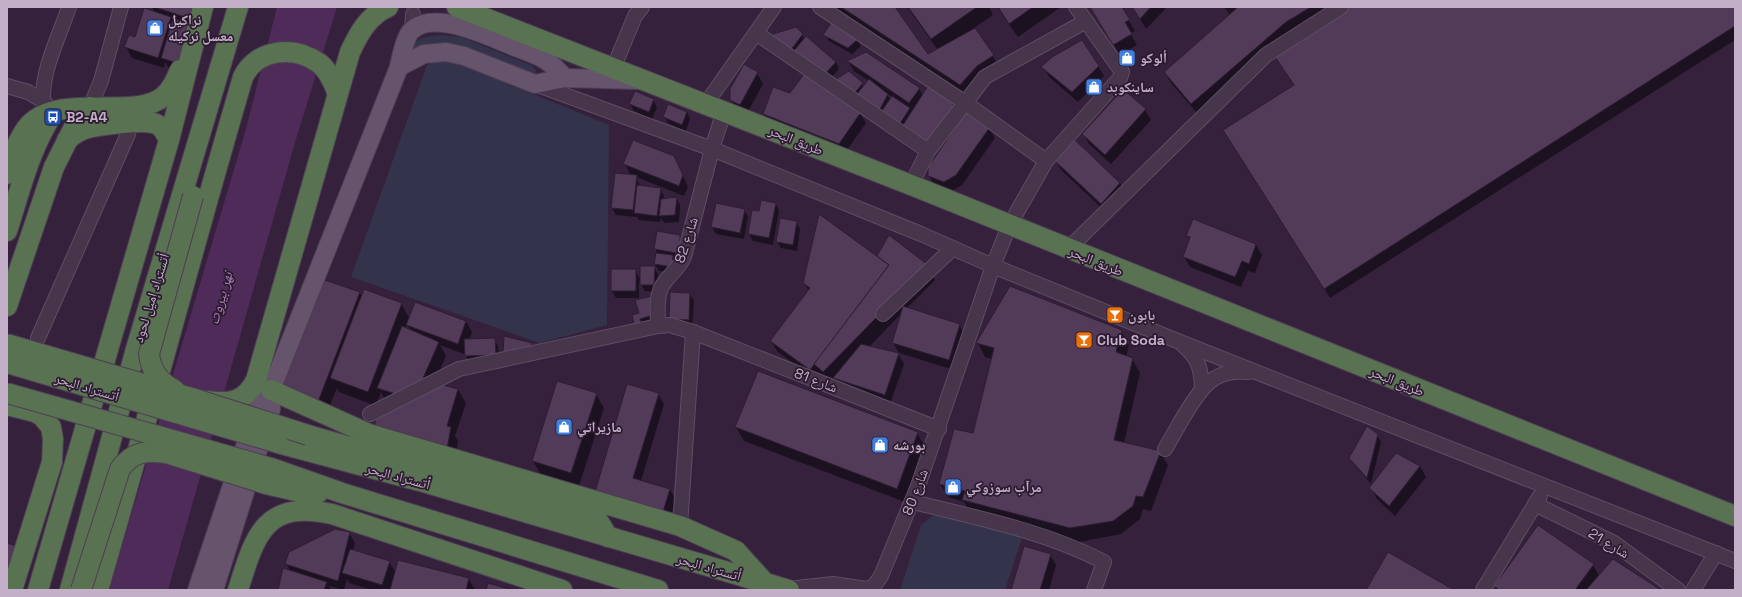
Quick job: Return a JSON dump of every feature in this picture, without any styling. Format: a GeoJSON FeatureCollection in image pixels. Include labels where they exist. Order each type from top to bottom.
{"type":"FeatureCollection","features":[{"type":"Feature","properties":{"kind":"highway","name":"أتستراد إميل لحود"},"geometry":{"type":"LineString","coordinates":[[70,590],[126,385],[238,7]]}},
{"type":"Feature","properties":{"kind":"highway"},"geometry":{"type":"LineString","coordinates":[[211,102],[210,129],[201,168],[150,354],[150,365],[158,378],[168,387],[192,398],[208,402],[232,402],[242,398],[251,390],[256,380],[337,92],[350,52],[362,28],[378,12],[388,7]]}},
{"type":"Feature","properties":{"kind":"highway","name":"طريق البحر"},"geometry":{"type":"LineString","coordinates":[[457,7],[911,185],[1009,226],[1735,516]]}},
{"type":"Feature","properties":{"kind":"highway"},"geometry":{"type":"LineString","coordinates":[[49,106],[138,106],[153,103],[164,97],[176,81],[202,11]]}},
{"type":"Feature","properties":{"kind":"highway","name":"أتستراد إميل لحود"},"geometry":{"type":"LineString","coordinates":[[38,590],[169,140],[202,11]]}},
{"type":"Feature","properties":{"kind":"highway"},"geometry":{"type":"LineString","coordinates":[[98,590],[194,242],[242,77],[246,70],[258,59],[272,53],[289,52],[298,54],[319,64],[333,79],[337,92]]}},
{"type":"Feature","properties":{"kind":"highway"},"geometry":{"type":"LineString","coordinates":[[319,64],[335,62],[350,52]]}},
{"type":"Feature","properties":{"kind":"highway"},"geometry":{"type":"LineString","coordinates":[[7,174],[20,140],[30,125],[40,117],[49,106]]}},
{"type":"Feature","properties":{"kind":"highway"},"geometry":{"type":"LineString","coordinates":[[7,231],[37,142],[44,126],[49,106]]}},
{"type":"Feature","properties":{"kind":"highway"},"geometry":{"type":"LineString","coordinates":[[7,306],[54,167],[66,140],[90,107]]}},
{"type":"Feature","properties":{"kind":"highway"},"geometry":{"type":"LineString","coordinates":[[66,140],[78,132],[91,127],[130,123],[153,123],[163,129],[169,140]]}},
{"type":"Feature","properties":{"kind":"highway"},"geometry":{"type":"LineString","coordinates":[[7,344],[192,398],[308,435],[598,519],[608,537]]}},
{"type":"Feature","properties":{"kind":"highway","name":"أتستراد البحر"},"geometry":{"type":"LineString","coordinates":[[7,363],[278,443],[420,481],[788,590]]}},
{"type":"Feature","properties":{"kind":"highway"},"geometry":{"type":"LineString","coordinates":[[126,385],[153,394]]}},
{"type":"Feature","properties":{"kind":"highway"},"geometry":{"type":"LineString","coordinates":[[270,391],[369,434],[680,526],[736,551],[765,583]]}},
{"type":"Feature","properties":{"kind":"highway","name":"أتستراد البحر"},"geometry":{"type":"LineString","coordinates":[[7,393],[269,476]]}},
{"type":"Feature","properties":{"kind":"highway"},"geometry":{"type":"LineString","coordinates":[[7,405],[32,411],[170,454]]}},
{"type":"Feature","properties":{"kind":"highway"},"geometry":{"type":"LineString","coordinates":[[7,410],[32,411],[47,421],[52,432],[52,462],[12,590]]}},
{"type":"Feature","properties":{"kind":"highway"},"geometry":{"type":"LineString","coordinates":[[81,590],[120,469],[129,458],[138,453],[152,450],[269,476],[305,493],[342,493],[658,590]]}},
{"type":"Feature","properties":{"kind":"highway"},"geometry":{"type":"LineString","coordinates":[[238,590],[251,547],[263,527],[281,515],[300,511],[332,514],[562,590]]}},
{"type":"Feature","properties":{"kind":"main road"},"geometry":{"type":"LineString","coordinates":[[197,590],[259,405],[270,391],[399,67],[412,22],[445,23],[465,27],[542,58],[565,78]]}},
{"type":"Feature","properties":{"kind":"main road"},"geometry":{"type":"LineString","coordinates":[[399,67],[424,54],[446,52],[464,56],[535,84],[565,78],[643,80]]}},
{"type":"Feature","properties":{"kind":"main road"},"geometry":{"type":"LineString","coordinates":[[214,590],[271,409],[270,391]]}},
{"type":"Feature","properties":{"kind":"street"},"geometry":{"type":"LineString","coordinates":[[49,106],[44,86],[47,69],[69,7]]}},
{"type":"Feature","properties":{"kind":"street"},"geometry":{"type":"LineString","coordinates":[[90,107],[101,81],[121,7]]}},
{"type":"Feature","properties":{"kind":"street"},"geometry":{"type":"LineString","coordinates":[[610,68],[635,16],[642,7]]}},
{"type":"Feature","properties":{"kind":"street"},"geometry":{"type":"LineString","coordinates":[[705,105],[774,7]]}},
{"type":"Feature","properties":{"kind":"street"},"geometry":{"type":"LineString","coordinates":[[820,7],[964,102],[1046,161]]}},
{"type":"Feature","properties":{"kind":"street"},"geometry":{"type":"LineString","coordinates":[[911,185],[928,151],[964,102],[985,77],[1086,21],[1076,7]]}},
{"type":"Feature","properties":{"kind":"street"},"geometry":{"type":"LineString","coordinates":[[1068,249],[1266,55],[1341,7]]}},
{"type":"Feature","properties":{"kind":"street","name":"شارع 80"},"geometry":{"type":"LineString","coordinates":[[788,590],[822,584],[867,589],[874,586],[882,576],[913,502],[993,266],[1009,226],[1046,161],[1120,78],[1122,72],[1086,21]]}},
{"type":"Feature","properties":{"kind":"street"},"geometry":{"type":"LineString","coordinates":[[756,34],[928,151]]}},
{"type":"Feature","properties":{"kind":"street"},"geometry":{"type":"LineString","coordinates":[[535,84],[712,149],[1180,342],[1735,561]]}},
{"type":"Feature","properties":{"kind":"street"},"geometry":{"type":"LineString","coordinates":[[7,86],[28,92],[49,106]]}},
{"type":"Feature","properties":{"kind":"street","name":"شارع 82"},"geometry":{"type":"LineString","coordinates":[[658,326],[658,296],[662,286],[681,264],[712,149],[724,112]]}},
{"type":"Feature","properties":{"kind":"street"},"geometry":{"type":"LineString","coordinates":[[38,338],[128,134],[130,123]]}},
{"type":"Feature","properties":{"kind":"street"},"geometry":{"type":"LineString","coordinates":[[883,314],[953,248]]}},
{"type":"Feature","properties":{"kind":"street","name":"شارع 81"},"geometry":{"type":"LineString","coordinates":[[370,414],[459,369],[658,326],[670,325],[693,332],[939,429]]}},
{"type":"Feature","properties":{"kind":"street"},"geometry":{"type":"LineString","coordinates":[[680,526],[693,332]]}},
{"type":"Feature","properties":{"kind":"street"},"geometry":{"type":"LineString","coordinates":[[1180,342],[1193,354],[1201,369],[1202,388]]}},
{"type":"Feature","properties":{"kind":"street"},"geometry":{"type":"LineString","coordinates":[[1165,449],[1202,388],[1215,378],[1234,371],[1256,372]]}},
{"type":"Feature","properties":{"kind":"street"},"geometry":{"type":"LineString","coordinates":[[1483,590],[1546,486]]}},
{"type":"Feature","properties":{"kind":"street"},"geometry":{"type":"LineString","coordinates":[[913,502],[1023,530],[1088,554],[1104,562],[1094,590]]}},
{"type":"Feature","properties":{"kind":"street","name":"شارع 21"},"geometry":{"type":"LineString","coordinates":[[1535,504],[1614,543],[1678,590]]}},
{"type":"Feature","properties":{"kind":"street"},"geometry":{"type":"LineString","coordinates":[[1693,590],[1716,553]]}},
{"type":"Feature","properties":{"kind":"shaded area"},"geometry":{"type":"Polygon","coordinates":[[[442,35],[461,37],[533,66],[536,70],[536,74],[531,76],[468,52],[404,62],[410,48],[421,38],[442,35]]]}},
{"type":"Feature","properties":{"kind":"shaded area"},"geometry":{"type":"Polygon","coordinates":[[[442,57],[609,125],[607,325],[540,343],[351,277],[427,65],[442,57]]]}},
{"type":"Feature","properties":{"kind":"shaded area"},"geometry":{"type":"Polygon","coordinates":[[[943,515],[1023,535],[1005,590],[900,590],[921,525],[932,516],[943,515]]]}},
{"type":"Feature","properties":{"kind":"water","name":"نهر بيروت"},"geometry":{"type":"Polygon","coordinates":[[[277,7],[337,7],[296,139],[168,590],[109,590],[246,129],[277,7]]]}},
{"type":"Feature","properties":{"kind":"building"},"geometry":{"type":"Polygon","coordinates":[[[154,7],[198,7],[194,20],[154,7]]]}},
{"type":"Feature","properties":{"kind":"building"},"geometry":{"type":"Polygon","coordinates":[[[841,7],[895,7],[928,54],[975,28],[994,55],[977,66],[960,85],[841,7]]]}},
{"type":"Feature","properties":{"kind":"building"},"geometry":{"type":"Polygon","coordinates":[[[908,7],[977,7],[931,39],[908,7]]]}},
{"type":"Feature","properties":{"kind":"building"},"geometry":{"type":"Polygon","coordinates":[[[998,7],[1033,7],[1009,24],[998,7]]]}},
{"type":"Feature","properties":{"kind":"building"},"geometry":{"type":"Polygon","coordinates":[[[1090,7],[1122,7],[1130,20],[1125,22],[1132,34],[1113,45],[1090,7]]]}},
{"type":"Feature","properties":{"kind":"building"},"geometry":{"type":"Polygon","coordinates":[[[1132,7],[1151,7],[1140,19],[1132,7]]]}},
{"type":"Feature","properties":{"kind":"building"},"geometry":{"type":"Polygon","coordinates":[[[1238,7],[1311,7],[1286,22],[1191,104],[1164,72],[1238,7]]]}},
{"type":"Feature","properties":{"kind":"building"},"geometry":{"type":"Polygon","coordinates":[[[1350,7],[1735,7],[1735,26],[1324,289],[1223,130],[1294,85],[1274,55],[1350,7]]]}},
{"type":"Feature","properties":{"kind":"building"},"geometry":{"type":"Polygon","coordinates":[[[144,8],[171,17],[158,58],[124,47],[129,35],[135,37],[144,8]]]}},
{"type":"Feature","properties":{"kind":"building"},"geometry":{"type":"Polygon","coordinates":[[[173,18],[192,24],[180,64],[161,58],[173,18]]]}},
{"type":"Feature","properties":{"kind":"building"},"geometry":{"type":"Polygon","coordinates":[[[833,20],[858,39],[848,48],[823,35],[833,20]]]}},
{"type":"Feature","properties":{"kind":"building"},"geometry":{"type":"Polygon","coordinates":[[[796,27],[803,34],[790,51],[770,35],[796,27]]]}},
{"type":"Feature","properties":{"kind":"building"},"geometry":{"type":"Polygon","coordinates":[[[806,36],[836,62],[824,75],[792,53],[806,36]]]}},
{"type":"Feature","properties":{"kind":"building"},"geometry":{"type":"Polygon","coordinates":[[[1082,40],[1099,66],[1072,92],[1041,67],[1052,57],[1082,40]]]}},
{"type":"Feature","properties":{"kind":"building"},"geometry":{"type":"Polygon","coordinates":[[[866,52],[920,88],[909,103],[847,61],[866,52]]]}},
{"type":"Feature","properties":{"kind":"building"},"geometry":{"type":"Polygon","coordinates":[[[744,64],[758,72],[740,105],[730,100],[730,89],[744,64]]]}},
{"type":"Feature","properties":{"kind":"building"},"geometry":{"type":"Polygon","coordinates":[[[849,71],[863,83],[853,95],[833,81],[849,71]]]}},
{"type":"Feature","properties":{"kind":"building"},"geometry":{"type":"Polygon","coordinates":[[[804,74],[861,112],[839,144],[763,114],[773,87],[790,93],[804,74]]]}},
{"type":"Feature","properties":{"kind":"building"},"geometry":{"type":"Polygon","coordinates":[[[869,79],[888,94],[879,111],[856,95],[869,79]]]}},
{"type":"Feature","properties":{"kind":"building"},"geometry":{"type":"Polygon","coordinates":[[[928,86],[953,102],[953,108],[932,140],[923,142],[901,128],[928,86]]]}},
{"type":"Feature","properties":{"kind":"building"},"geometry":{"type":"Polygon","coordinates":[[[1123,89],[1146,109],[1105,155],[1082,134],[1123,89]]]}},
{"type":"Feature","properties":{"kind":"building"},"geometry":{"type":"Polygon","coordinates":[[[635,91],[654,99],[649,112],[629,104],[635,91]]]}},
{"type":"Feature","properties":{"kind":"building"},"geometry":{"type":"Polygon","coordinates":[[[892,96],[910,108],[899,125],[881,112],[892,96]]]}},
{"type":"Feature","properties":{"kind":"building"},"geometry":{"type":"Polygon","coordinates":[[[668,104],[687,112],[682,125],[663,117],[668,104]]]}},
{"type":"Feature","properties":{"kind":"building"},"geometry":{"type":"Polygon","coordinates":[[[967,111],[990,127],[956,175],[944,182],[928,176],[928,167],[967,111]]]}},
{"type":"Feature","properties":{"kind":"building"},"geometry":{"type":"Polygon","coordinates":[[[1074,139],[1120,183],[1101,204],[1054,160],[1074,139]]]}},
{"type":"Feature","properties":{"kind":"building"},"geometry":{"type":"Polygon","coordinates":[[[633,140],[674,156],[683,175],[679,186],[623,164],[633,140]]]}},
{"type":"Feature","properties":{"kind":"building"},"geometry":{"type":"Polygon","coordinates":[[[615,173],[637,175],[633,210],[611,208],[615,173]]]}},
{"type":"Feature","properties":{"kind":"building"},"geometry":{"type":"Polygon","coordinates":[[[637,185],[661,188],[657,216],[634,213],[637,185]]]}},
{"type":"Feature","properties":{"kind":"building"},"geometry":{"type":"Polygon","coordinates":[[[677,197],[675,215],[659,216],[661,199],[677,197]]]}},
{"type":"Feature","properties":{"kind":"building"},"geometry":{"type":"Polygon","coordinates":[[[761,200],[776,203],[769,238],[748,234],[752,210],[759,211],[761,200]]]}},
{"type":"Feature","properties":{"kind":"building"},"geometry":{"type":"Polygon","coordinates":[[[716,203],[745,209],[740,233],[711,227],[716,203]]]}},
{"type":"Feature","properties":{"kind":"building"},"geometry":{"type":"Polygon","coordinates":[[[819,214],[889,265],[810,370],[770,341],[810,288],[803,283],[819,214]]]}},
{"type":"Feature","properties":{"kind":"building"},"geometry":{"type":"Polygon","coordinates":[[[780,218],[797,221],[793,245],[776,242],[780,218]]]}},
{"type":"Feature","properties":{"kind":"building"},"geometry":{"type":"Polygon","coordinates":[[[1193,219],[1256,244],[1249,264],[1242,261],[1235,277],[1183,257],[1190,237],[1186,236],[1193,219]]]}},
{"type":"Feature","properties":{"kind":"building"},"geometry":{"type":"Polygon","coordinates":[[[657,231],[680,235],[680,248],[676,253],[654,249],[657,231]]]}},
{"type":"Feature","properties":{"kind":"building"},"geometry":{"type":"Polygon","coordinates":[[[889,235],[928,265],[823,372],[814,364],[889,265],[877,256],[889,235]]]}},
{"type":"Feature","properties":{"kind":"building"},"geometry":{"type":"Polygon","coordinates":[[[656,253],[673,255],[672,267],[654,264],[656,253]]]}},
{"type":"Feature","properties":{"kind":"building"},"geometry":{"type":"Polygon","coordinates":[[[640,266],[655,266],[654,285],[640,285],[640,266]]]}},
{"type":"Feature","properties":{"kind":"building"},"geometry":{"type":"Polygon","coordinates":[[[611,269],[636,269],[636,291],[611,291],[611,269]]]}},
{"type":"Feature","properties":{"kind":"building"},"geometry":{"type":"Polygon","coordinates":[[[322,279],[360,292],[318,402],[280,387],[322,279]]]}},
{"type":"Feature","properties":{"kind":"building"},"geometry":{"type":"Polygon","coordinates":[[[1010,286],[1122,330],[1116,352],[1133,358],[1114,440],[1161,451],[1143,497],[1136,496],[1133,506],[1113,521],[1070,528],[962,500],[965,491],[939,484],[954,429],[973,433],[994,348],[976,343],[1010,286]]]}},
{"type":"Feature","properties":{"kind":"building"},"geometry":{"type":"Polygon","coordinates":[[[364,289],[402,303],[368,392],[330,378],[364,289]]]}},
{"type":"Feature","properties":{"kind":"building"},"geometry":{"type":"Polygon","coordinates":[[[670,292],[690,293],[689,320],[669,319],[670,292]]]}},
{"type":"Feature","properties":{"kind":"building"},"geometry":{"type":"Polygon","coordinates":[[[652,296],[653,315],[640,319],[641,325],[635,327],[632,315],[639,313],[635,300],[652,296]]]}},
{"type":"Feature","properties":{"kind":"building"},"geometry":{"type":"Polygon","coordinates":[[[415,302],[466,321],[458,344],[406,325],[415,302]]]}},
{"type":"Feature","properties":{"kind":"building"},"geometry":{"type":"Polygon","coordinates":[[[903,306],[960,324],[949,360],[892,343],[903,306]]]}},
{"type":"Feature","properties":{"kind":"building"},"geometry":{"type":"Polygon","coordinates":[[[402,326],[439,342],[420,385],[399,395],[377,388],[402,326]]]}},
{"type":"Feature","properties":{"kind":"building"},"geometry":{"type":"Polygon","coordinates":[[[504,336],[532,343],[531,353],[503,353],[504,336]]]}},
{"type":"Feature","properties":{"kind":"building"},"geometry":{"type":"Polygon","coordinates":[[[495,338],[496,355],[465,356],[464,339],[495,338]]]}},
{"type":"Feature","properties":{"kind":"building"},"geometry":{"type":"Polygon","coordinates":[[[861,344],[899,353],[885,395],[833,378],[861,344]]]}},
{"type":"Feature","properties":{"kind":"building"},"geometry":{"type":"Polygon","coordinates":[[[758,371],[918,432],[897,489],[735,427],[758,371]]]}},
{"type":"Feature","properties":{"kind":"building","name":"مازيراتي"},"geometry":{"type":"Polygon","coordinates":[[[557,381],[597,393],[571,473],[532,461],[557,381]]]}},
{"type":"Feature","properties":{"kind":"building"},"geometry":{"type":"Polygon","coordinates":[[[439,384],[458,389],[447,426],[451,427],[447,449],[375,426],[375,421],[378,416],[439,384]]]}},
{"type":"Feature","properties":{"kind":"building"},"geometry":{"type":"Polygon","coordinates":[[[627,384],[659,393],[633,478],[670,489],[663,512],[595,492],[627,384]]]}},
{"type":"Feature","properties":{"kind":"building"},"geometry":{"type":"Polygon","coordinates":[[[1367,426],[1378,434],[1367,478],[1349,458],[1367,426]]]}},
{"type":"Feature","properties":{"kind":"building"},"geometry":{"type":"Polygon","coordinates":[[[1396,453],[1420,466],[1389,506],[1369,488],[1396,453]]]}},
{"type":"Feature","properties":{"kind":"building"},"geometry":{"type":"Polygon","coordinates":[[[1538,525],[1594,564],[1575,590],[1499,590],[1494,586],[1538,525]]]}},
{"type":"Feature","properties":{"kind":"building"},"geometry":{"type":"Polygon","coordinates":[[[335,529],[350,532],[338,581],[285,564],[289,552],[335,529]]]}},
{"type":"Feature","properties":{"kind":"building"},"geometry":{"type":"Polygon","coordinates":[[[7,543],[22,548],[15,570],[7,568],[7,543]]]}},
{"type":"Feature","properties":{"kind":"building"},"geometry":{"type":"Polygon","coordinates":[[[1024,546],[1051,554],[1040,590],[1011,590],[1024,546]]]}},
{"type":"Feature","properties":{"kind":"building"},"geometry":{"type":"Polygon","coordinates":[[[350,549],[390,561],[382,585],[342,573],[350,549]]]}},
{"type":"Feature","properties":{"kind":"building"},"geometry":{"type":"Polygon","coordinates":[[[1388,552],[1454,590],[1366,590],[1388,552]]]}},
{"type":"Feature","properties":{"kind":"building"},"geometry":{"type":"Polygon","coordinates":[[[1613,559],[1661,590],[1586,590],[1613,559]]]}},
{"type":"Feature","properties":{"kind":"building"},"geometry":{"type":"Polygon","coordinates":[[[398,560],[469,578],[466,590],[390,590],[398,560]]]}},
{"type":"Feature","properties":{"kind":"building"},"geometry":{"type":"Polygon","coordinates":[[[283,568],[327,582],[324,590],[278,590],[283,568]]]}},
{"type":"Feature","properties":{"kind":"building"},"geometry":{"type":"Polygon","coordinates":[[[488,583],[512,590],[486,590],[488,583]]]}},
{"type":"Feature","properties":{"kind":"place","name":"نراكيل معسل نركيله"},"geometry":{"type":"Point","coordinates":[155,28]}},
{"type":"Feature","properties":{"kind":"place","name":"ألوكو"},"geometry":{"type":"Point","coordinates":[1127,58]}},
{"type":"Feature","properties":{"kind":"place","name":"ساينكوبد"},"geometry":{"type":"Point","coordinates":[1094,87]}},
{"type":"Feature","properties":{"kind":"place","name":"B2-A4"},"geometry":{"type":"Point","coordinates":[53,117]}},
{"type":"Feature","properties":{"kind":"place","name":"بابون"},"geometry":{"type":"Point","coordinates":[1115,315]}},
{"type":"Feature","properties":{"kind":"place","name":"Club Soda"},"geometry":{"type":"Point","coordinates":[1084,340]}},
{"type":"Feature","properties":{"kind":"place","name":"مازيراتي"},"geometry":{"type":"Point","coordinates":[564,427]}},
{"type":"Feature","properties":{"kind":"place","name":"بورشه"},"geometry":{"type":"Point","coordinates":[880,445]}},
{"type":"Feature","properties":{"kind":"place","name":"مرآب سوزوكي"},"geometry":{"type":"Point","coordinates":[953,487]}}]}
